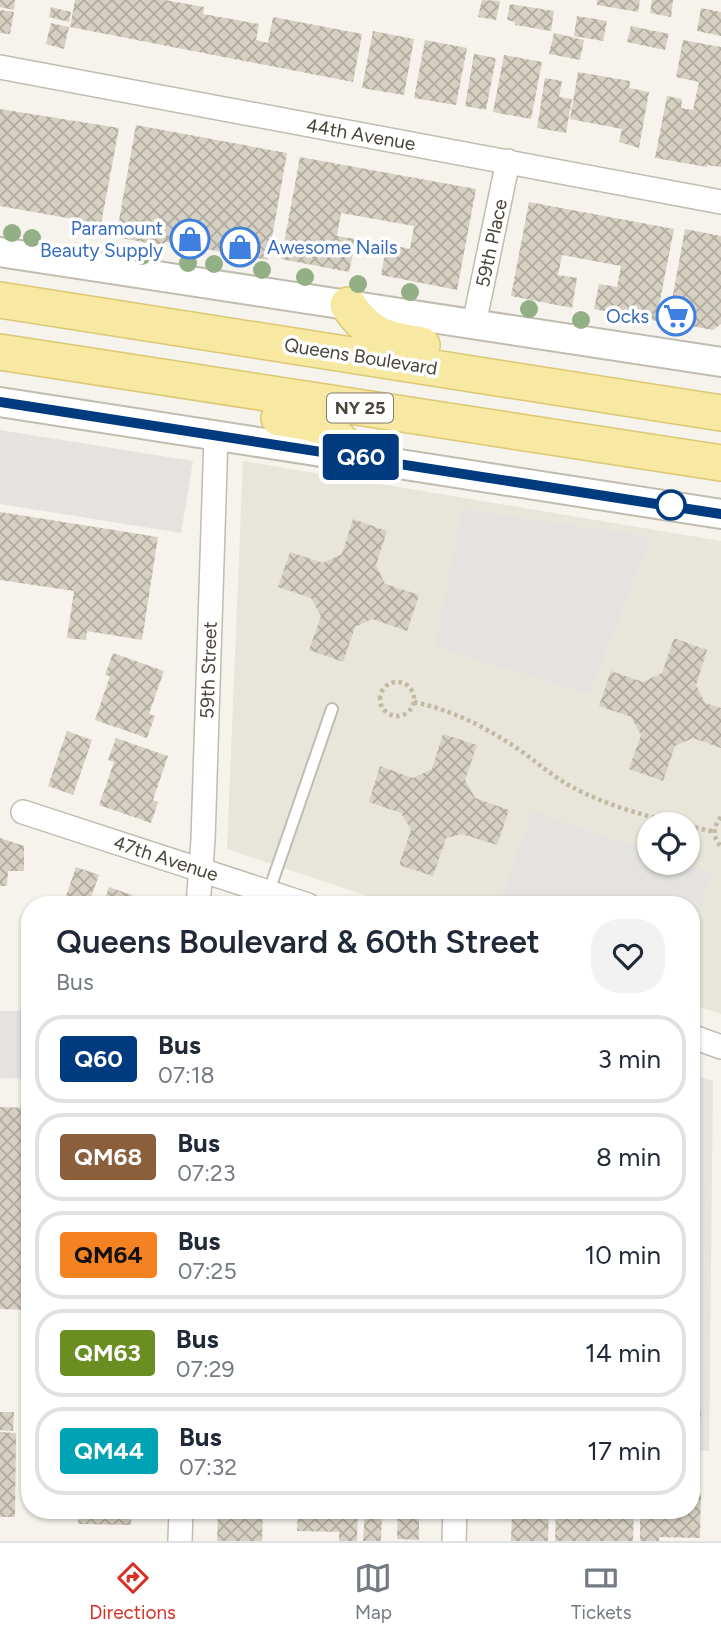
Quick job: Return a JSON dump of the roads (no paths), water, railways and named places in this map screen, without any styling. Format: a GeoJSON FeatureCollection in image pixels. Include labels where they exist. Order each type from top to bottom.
{"type":"FeatureCollection","features":[{"type":"Feature","properties":{"kind":"main road","name":"Queens Boulevard"},"geometry":{"type":"LineString","coordinates":[[0,300],[721,413]]}},
{"type":"Feature","properties":{"kind":"main road"},"geometry":{"type":"LineString","coordinates":[[348,305],[363,325],[379,336],[464,352],[552,386]]}},
{"type":"Feature","properties":{"kind":"main road","name":"NY 25"},"geometry":{"type":"LineString","coordinates":[[0,352],[721,463]]}},
{"type":"Feature","properties":{"kind":"main road"},"geometry":{"type":"LineString","coordinates":[[161,377],[240,412],[321,425],[337,436],[351,455]]}},
{"type":"Feature","properties":{"kind":"street","name":"44th Avenue"},"geometry":{"type":"LineString","coordinates":[[0,67],[721,202]]}},
{"type":"Feature","properties":{"kind":"street","name":"59th Place"},"geometry":{"type":"LineString","coordinates":[[474,324],[508,161]]}},
{"type":"Feature","properties":{"kind":"street"},"geometry":{"type":"LineString","coordinates":[[0,251],[721,362]]}},
{"type":"Feature","properties":{"kind":"street"},"geometry":{"type":"LineString","coordinates":[[0,402],[721,514]]}},
{"type":"Feature","properties":{"kind":"street","name":"59th Street"},"geometry":{"type":"LineString","coordinates":[[199,896],[216,436]]}},
{"type":"Feature","properties":{"kind":"street","name":"47th Avenue"},"geometry":{"type":"LineString","coordinates":[[23,813],[283,896]]}},
{"type":"Feature","properties":{"kind":"street"},"geometry":{"type":"LineString","coordinates":[[700,1039],[721,1047]]}},
{"type":"Feature","properties":{"kind":"street"},"geometry":{"type":"LineString","coordinates":[[180,1541],[181,1519]]}},
{"type":"Feature","properties":{"kind":"street"},"geometry":{"type":"LineString","coordinates":[[454,1541],[455,1519]]}},
{"type":"Feature","properties":{"kind":"lane"},"geometry":{"type":"LineString","coordinates":[[269,891],[332,709]]}},
{"type":"Feature","properties":{"kind":"place","name":"Paramount Beauty Supply"},"geometry":{"type":"Point","coordinates":[190,239]}},
{"type":"Feature","properties":{"kind":"place","name":"Awesome Nails"},"geometry":{"type":"Point","coordinates":[240,247]}},
{"type":"Feature","properties":{"kind":"place","name":"Ocks"},"geometry":{"type":"Point","coordinates":[676,316]}}]}
